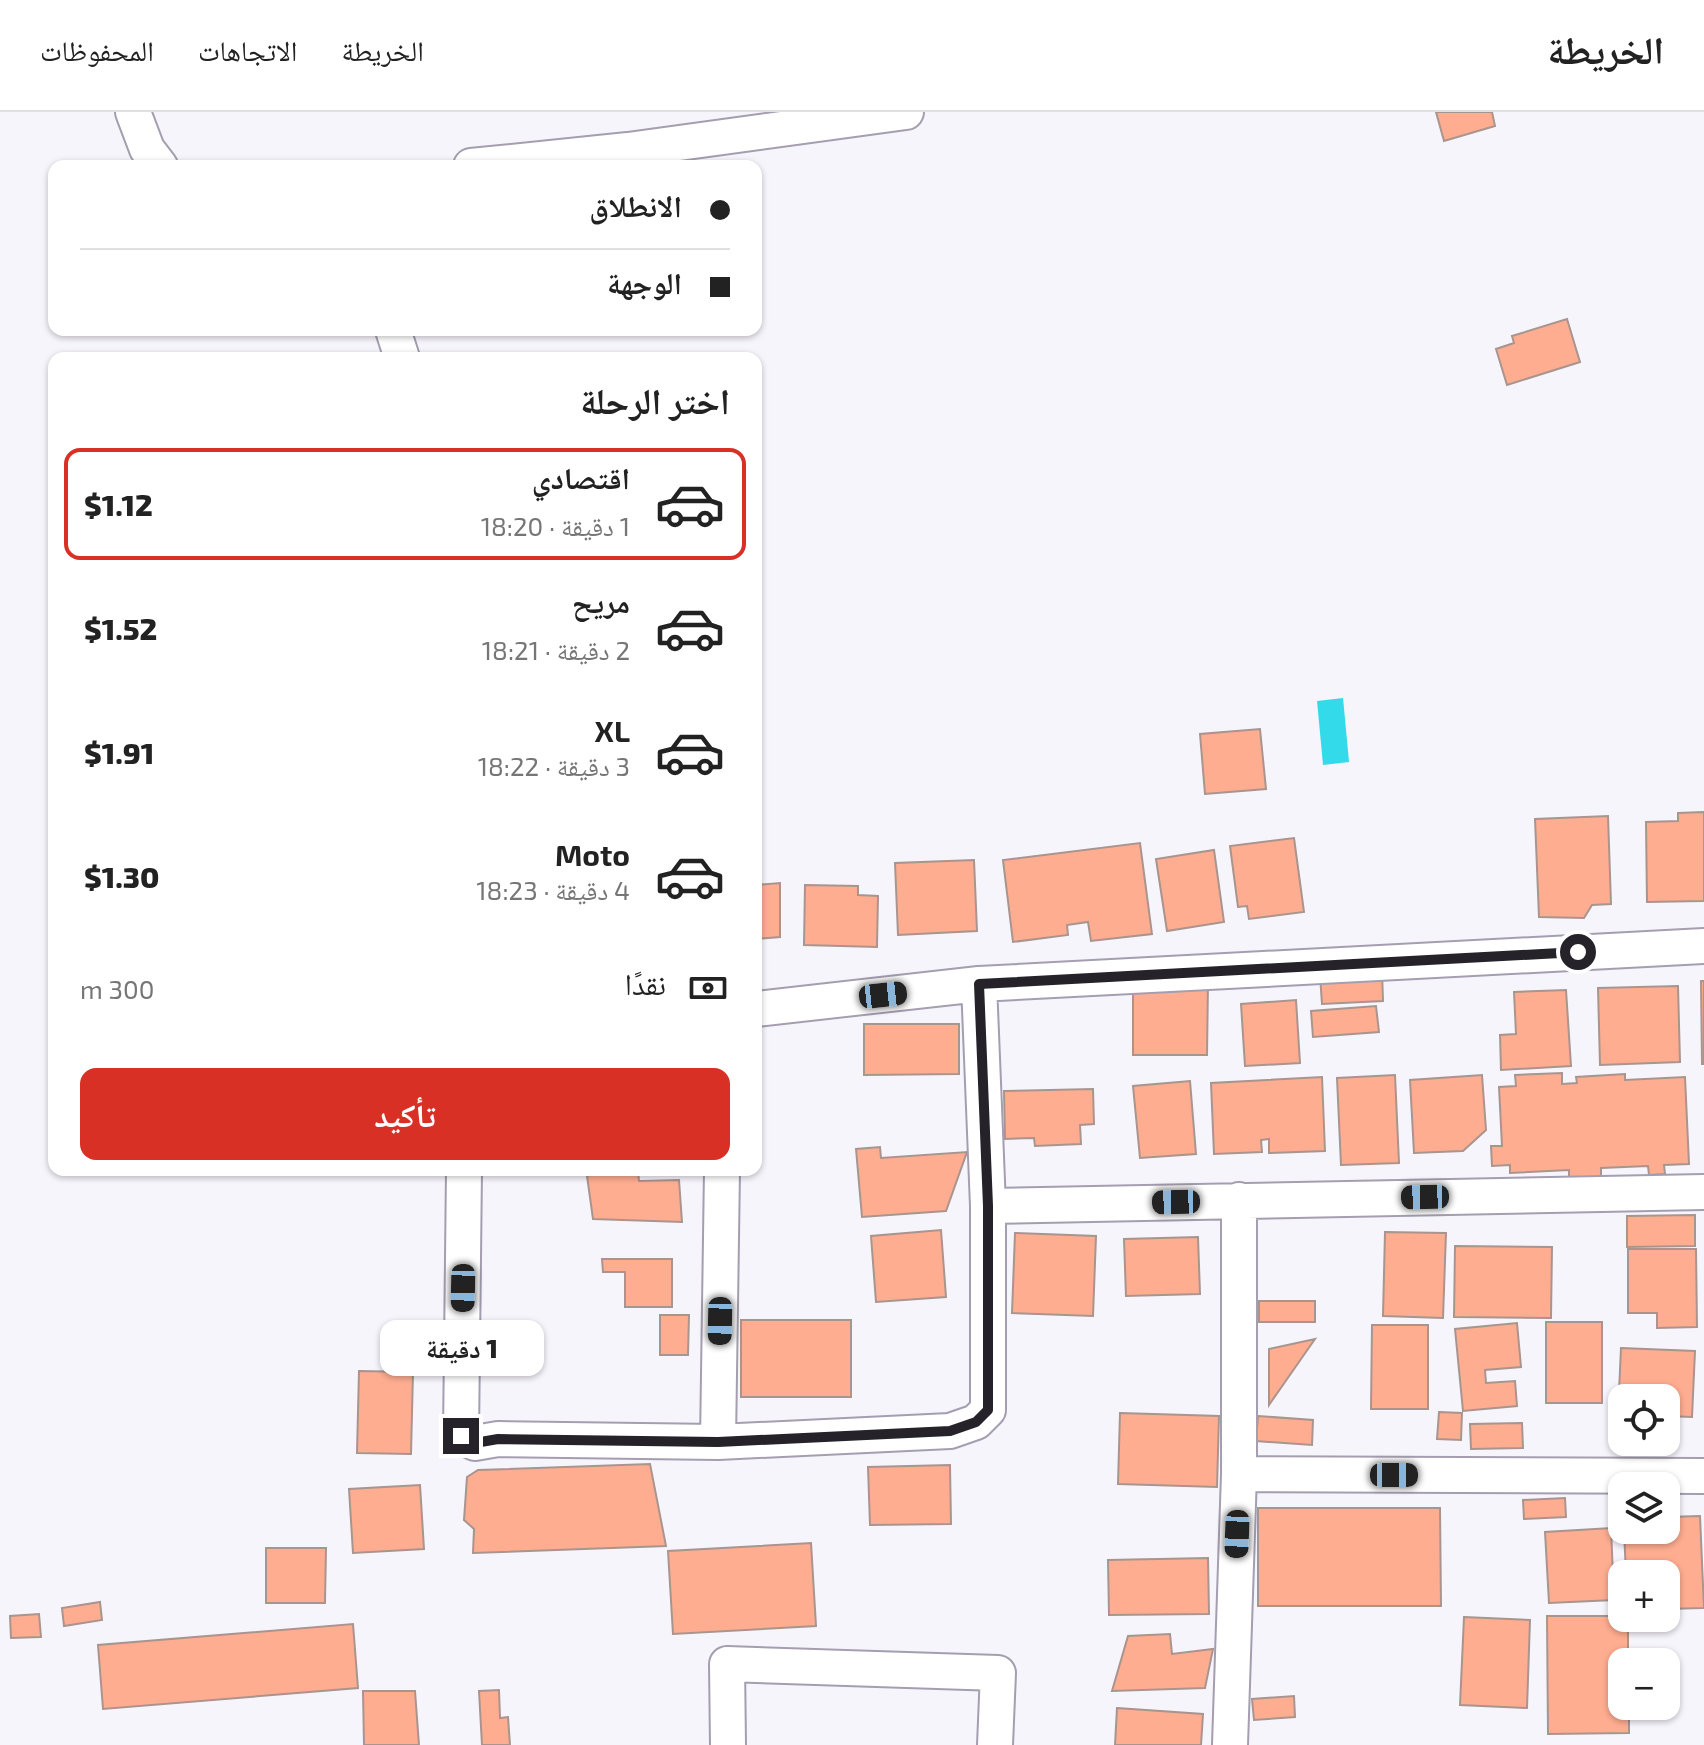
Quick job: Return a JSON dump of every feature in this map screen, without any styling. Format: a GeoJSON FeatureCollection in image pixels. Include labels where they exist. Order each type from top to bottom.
{"type":"FeatureCollection","features":[{"type":"Feature","properties":{"kind":"street"},"geometry":{"type":"LineString","coordinates":[[133,112],[147,149],[155,160]]}},
{"type":"Feature","properties":{"kind":"street"},"geometry":{"type":"LineString","coordinates":[[528,160],[643,148],[903,112]]}},
{"type":"Feature","properties":{"kind":"street"},"geometry":{"type":"LineString","coordinates":[[762,1008],[979,984],[1704,946]]}},
{"type":"Feature","properties":{"kind":"street"},"geometry":{"type":"LineString","coordinates":[[464,1176],[461,1436],[475,1443],[498,1439],[718,1442],[950,1431],[976,1422],[988,1410],[988,1206],[979,984]]}},
{"type":"Feature","properties":{"kind":"street"},"geometry":{"type":"LineString","coordinates":[[718,1442],[722,1176]]}},
{"type":"Feature","properties":{"kind":"street"},"geometry":{"type":"LineString","coordinates":[[988,1206],[1704,1192]]}},
{"type":"Feature","properties":{"kind":"street"},"geometry":{"type":"LineString","coordinates":[[1230,1745],[1239,1474],[1239,1200]]}},
{"type":"Feature","properties":{"kind":"street"},"geometry":{"type":"LineString","coordinates":[[1239,1474],[1704,1476]]}},
{"type":"Feature","properties":{"kind":"street"},"geometry":{"type":"LineString","coordinates":[[728,1745],[727,1664],[998,1673],[995,1745]]}},
{"type":"Feature","properties":{"kind":"water"},"geometry":{"type":"Polygon","coordinates":[[[1343,698],[1349,762],[1323,765],[1317,701],[1343,698]]]}},
{"type":"Feature","properties":{"kind":"building"},"geometry":{"type":"Polygon","coordinates":[[[1436,112],[1492,112],[1495,126],[1444,141],[1436,112]]]}},
{"type":"Feature","properties":{"kind":"building"},"geometry":{"type":"Polygon","coordinates":[[[1567,319],[1580,362],[1507,385],[1496,349],[1514,343],[1512,336],[1567,319]]]}},
{"type":"Feature","properties":{"kind":"building"},"geometry":{"type":"Polygon","coordinates":[[[1260,729],[1266,789],[1205,794],[1200,734],[1260,729]]]}},
{"type":"Feature","properties":{"kind":"building"},"geometry":{"type":"Polygon","coordinates":[[[1704,812],[1704,901],[1647,902],[1646,822],[1678,821],[1678,813],[1704,812]]]}},
{"type":"Feature","properties":{"kind":"building"},"geometry":{"type":"Polygon","coordinates":[[[1608,816],[1611,904],[1592,905],[1584,918],[1539,917],[1535,819],[1608,816]]]}},
{"type":"Feature","properties":{"kind":"building"},"geometry":{"type":"Polygon","coordinates":[[[1294,838],[1304,912],[1249,919],[1247,906],[1238,907],[1230,846],[1294,838]]]}},
{"type":"Feature","properties":{"kind":"building"},"geometry":{"type":"Polygon","coordinates":[[[1140,843],[1152,934],[1091,941],[1088,922],[1067,925],[1068,935],[1013,942],[1003,860],[1140,843]]]}},
{"type":"Feature","properties":{"kind":"building"},"geometry":{"type":"Polygon","coordinates":[[[1214,850],[1224,922],[1167,931],[1156,859],[1214,850]]]}},
{"type":"Feature","properties":{"kind":"building"},"geometry":{"type":"Polygon","coordinates":[[[974,860],[977,931],[898,935],[895,863],[974,860]]]}},
{"type":"Feature","properties":{"kind":"building"},"geometry":{"type":"Polygon","coordinates":[[[780,883],[780,937],[762,938],[762,884],[780,883]]]}},
{"type":"Feature","properties":{"kind":"building"},"geometry":{"type":"Polygon","coordinates":[[[805,885],[858,886],[858,895],[878,896],[877,947],[804,945],[805,885]]]}},
{"type":"Feature","properties":{"kind":"building"},"geometry":{"type":"Polygon","coordinates":[[[1382,971],[1383,1001],[1322,1004],[1320,975],[1382,971]]]}},
{"type":"Feature","properties":{"kind":"building"},"geometry":{"type":"Polygon","coordinates":[[[1701,981],[1704,981],[1704,1064],[1702,1064],[1701,981]]]}},
{"type":"Feature","properties":{"kind":"building"},"geometry":{"type":"Polygon","coordinates":[[[1133,982],[1208,982],[1207,1055],[1133,1055],[1133,982]]]}},
{"type":"Feature","properties":{"kind":"building"},"geometry":{"type":"Polygon","coordinates":[[[1678,986],[1680,1062],[1600,1065],[1598,988],[1678,986]]]}},
{"type":"Feature","properties":{"kind":"building"},"geometry":{"type":"Polygon","coordinates":[[[1566,990],[1571,1066],[1501,1070],[1500,1035],[1516,1034],[1514,992],[1566,990]]]}},
{"type":"Feature","properties":{"kind":"building"},"geometry":{"type":"Polygon","coordinates":[[[1296,1000],[1300,1063],[1245,1066],[1241,1004],[1296,1000]]]}},
{"type":"Feature","properties":{"kind":"building"},"geometry":{"type":"Polygon","coordinates":[[[1376,1006],[1379,1032],[1313,1037],[1311,1011],[1376,1006]]]}},
{"type":"Feature","properties":{"kind":"building"},"geometry":{"type":"Polygon","coordinates":[[[864,1024],[959,1024],[959,1074],[864,1075],[864,1024]]]}},
{"type":"Feature","properties":{"kind":"building"},"geometry":{"type":"Polygon","coordinates":[[[1562,1073],[1562,1084],[1577,1083],[1576,1077],[1625,1074],[1625,1080],[1685,1077],[1689,1164],[1664,1165],[1665,1174],[1649,1175],[1648,1166],[1601,1168],[1601,1180],[1569,1182],[1569,1170],[1510,1173],[1510,1165],[1492,1166],[1491,1146],[1502,1146],[1499,1087],[1516,1086],[1515,1075],[1562,1073]]]}},
{"type":"Feature","properties":{"kind":"building"},"geometry":{"type":"Polygon","coordinates":[[[1395,1075],[1399,1163],[1341,1165],[1337,1078],[1395,1075]]]}},
{"type":"Feature","properties":{"kind":"building"},"geometry":{"type":"Polygon","coordinates":[[[1482,1075],[1486,1130],[1463,1151],[1414,1153],[1410,1080],[1482,1075]]]}},
{"type":"Feature","properties":{"kind":"building"},"geometry":{"type":"Polygon","coordinates":[[[1322,1077],[1325,1151],[1269,1153],[1269,1139],[1261,1140],[1262,1152],[1214,1154],[1211,1083],[1322,1077]]]}},
{"type":"Feature","properties":{"kind":"building"},"geometry":{"type":"Polygon","coordinates":[[[1190,1081],[1196,1154],[1140,1158],[1133,1086],[1190,1081]]]}},
{"type":"Feature","properties":{"kind":"building"},"geometry":{"type":"Polygon","coordinates":[[[1093,1089],[1094,1124],[1080,1125],[1081,1144],[1035,1146],[1034,1138],[1005,1139],[1004,1091],[1093,1089]]]}},
{"type":"Feature","properties":{"kind":"building"},"geometry":{"type":"Polygon","coordinates":[[[880,1147],[881,1158],[967,1152],[946,1211],[862,1217],[856,1149],[880,1147]]]}},
{"type":"Feature","properties":{"kind":"building"},"geometry":{"type":"Polygon","coordinates":[[[587,1176],[639,1176],[639,1181],[679,1180],[682,1222],[593,1219],[587,1176]]]}},
{"type":"Feature","properties":{"kind":"building"},"geometry":{"type":"Polygon","coordinates":[[[1695,1215],[1695,1246],[1627,1247],[1627,1216],[1695,1215]]]}},
{"type":"Feature","properties":{"kind":"building"},"geometry":{"type":"Polygon","coordinates":[[[941,1230],[946,1297],[876,1302],[871,1236],[941,1230]]]}},
{"type":"Feature","properties":{"kind":"building"},"geometry":{"type":"Polygon","coordinates":[[[1385,1232],[1446,1233],[1443,1318],[1383,1316],[1385,1232]]]}},
{"type":"Feature","properties":{"kind":"building"},"geometry":{"type":"Polygon","coordinates":[[[1015,1233],[1096,1236],[1093,1316],[1012,1313],[1015,1233]]]}},
{"type":"Feature","properties":{"kind":"building"},"geometry":{"type":"Polygon","coordinates":[[[1198,1237],[1200,1294],[1126,1296],[1124,1239],[1198,1237]]]}},
{"type":"Feature","properties":{"kind":"building"},"geometry":{"type":"Polygon","coordinates":[[[1455,1246],[1552,1247],[1551,1318],[1454,1317],[1455,1246]]]}},
{"type":"Feature","properties":{"kind":"building"},"geometry":{"type":"Polygon","coordinates":[[[1628,1249],[1696,1249],[1697,1327],[1657,1328],[1657,1313],[1628,1313],[1628,1249]]]}},
{"type":"Feature","properties":{"kind":"building"},"geometry":{"type":"Polygon","coordinates":[[[602,1259],[672,1259],[672,1307],[625,1307],[625,1272],[603,1272],[602,1259]]]}},
{"type":"Feature","properties":{"kind":"building"},"geometry":{"type":"Polygon","coordinates":[[[1259,1301],[1315,1301],[1315,1322],[1259,1322],[1259,1301]]]}},
{"type":"Feature","properties":{"kind":"building"},"geometry":{"type":"Polygon","coordinates":[[[660,1315],[689,1315],[688,1355],[660,1355],[660,1315]]]}},
{"type":"Feature","properties":{"kind":"building"},"geometry":{"type":"Polygon","coordinates":[[[741,1320],[851,1320],[851,1397],[741,1397],[741,1320]]]}},
{"type":"Feature","properties":{"kind":"building"},"geometry":{"type":"Polygon","coordinates":[[[1546,1322],[1602,1322],[1602,1403],[1546,1403],[1546,1322]]]}},
{"type":"Feature","properties":{"kind":"building"},"geometry":{"type":"Polygon","coordinates":[[[1517,1323],[1521,1367],[1485,1370],[1486,1383],[1515,1381],[1517,1406],[1463,1411],[1455,1329],[1517,1323]]]}},
{"type":"Feature","properties":{"kind":"building"},"geometry":{"type":"Polygon","coordinates":[[[1372,1325],[1428,1325],[1428,1409],[1371,1409],[1372,1325]]]}},
{"type":"Feature","properties":{"kind":"building"},"geometry":{"type":"Polygon","coordinates":[[[1315,1339],[1269,1405],[1269,1349],[1315,1339]]]}},
{"type":"Feature","properties":{"kind":"building"},"geometry":{"type":"Polygon","coordinates":[[[1621,1348],[1695,1351],[1692,1417],[1680,1417],[1680,1384],[1619,1384],[1621,1348]]]}},
{"type":"Feature","properties":{"kind":"building"},"geometry":{"type":"Polygon","coordinates":[[[359,1371],[413,1372],[411,1454],[357,1453],[359,1371]]]}},
{"type":"Feature","properties":{"kind":"building"},"geometry":{"type":"Polygon","coordinates":[[[1439,1412],[1462,1413],[1461,1440],[1437,1439],[1439,1412]]]}},
{"type":"Feature","properties":{"kind":"building"},"geometry":{"type":"Polygon","coordinates":[[[1120,1413],[1219,1416],[1217,1487],[1118,1484],[1120,1413]]]}},
{"type":"Feature","properties":{"kind":"building"},"geometry":{"type":"Polygon","coordinates":[[[1258,1416],[1313,1420],[1312,1445],[1256,1441],[1258,1416]]]}},
{"type":"Feature","properties":{"kind":"building"},"geometry":{"type":"Polygon","coordinates":[[[1522,1423],[1523,1448],[1471,1449],[1470,1424],[1522,1423]]]}},
{"type":"Feature","properties":{"kind":"building"},"geometry":{"type":"Polygon","coordinates":[[[650,1464],[666,1546],[473,1553],[474,1529],[464,1520],[467,1477],[478,1470],[650,1464]]]}},
{"type":"Feature","properties":{"kind":"building"},"geometry":{"type":"Polygon","coordinates":[[[950,1465],[951,1524],[870,1525],[868,1467],[950,1465]]]}},
{"type":"Feature","properties":{"kind":"building"},"geometry":{"type":"Polygon","coordinates":[[[420,1485],[424,1549],[353,1553],[349,1489],[420,1485]]]}},
{"type":"Feature","properties":{"kind":"building"},"geometry":{"type":"Polygon","coordinates":[[[1565,1498],[1566,1517],[1524,1519],[1523,1500],[1565,1498]]]}},
{"type":"Feature","properties":{"kind":"building"},"geometry":{"type":"Polygon","coordinates":[[[1258,1508],[1440,1508],[1441,1606],[1258,1606],[1258,1508]]]}},
{"type":"Feature","properties":{"kind":"building"},"geometry":{"type":"Polygon","coordinates":[[[1700,1516],[1704,1608],[1680,1609],[1680,1560],[1625,1560],[1625,1544],[1680,1544],[1680,1517],[1700,1516]]]}},
{"type":"Feature","properties":{"kind":"building"},"geometry":{"type":"Polygon","coordinates":[[[1608,1528],[1612,1560],[1608,1560],[1608,1600],[1549,1603],[1545,1532],[1608,1528]]]}},
{"type":"Feature","properties":{"kind":"building"},"geometry":{"type":"Polygon","coordinates":[[[811,1543],[816,1626],[673,1634],[668,1551],[811,1543]]]}},
{"type":"Feature","properties":{"kind":"building"},"geometry":{"type":"Polygon","coordinates":[[[266,1548],[326,1548],[325,1603],[266,1603],[266,1548]]]}},
{"type":"Feature","properties":{"kind":"building"},"geometry":{"type":"Polygon","coordinates":[[[1208,1558],[1209,1614],[1109,1615],[1108,1560],[1208,1558]]]}},
{"type":"Feature","properties":{"kind":"building"},"geometry":{"type":"Polygon","coordinates":[[[100,1602],[102,1620],[64,1626],[62,1608],[100,1602]]]}},
{"type":"Feature","properties":{"kind":"building"},"geometry":{"type":"Polygon","coordinates":[[[39,1614],[41,1637],[11,1638],[10,1616],[39,1614]]]}},
{"type":"Feature","properties":{"kind":"building"},"geometry":{"type":"Polygon","coordinates":[[[1547,1616],[1608,1616],[1608,1632],[1628,1632],[1628,1648],[1608,1648],[1608,1720],[1629,1720],[1629,1733],[1548,1734],[1547,1616]]]}},
{"type":"Feature","properties":{"kind":"building"},"geometry":{"type":"Polygon","coordinates":[[[1464,1617],[1530,1620],[1527,1708],[1460,1705],[1464,1617]]]}},
{"type":"Feature","properties":{"kind":"building"},"geometry":{"type":"Polygon","coordinates":[[[353,1624],[358,1688],[103,1709],[98,1645],[353,1624]]]}},
{"type":"Feature","properties":{"kind":"building"},"geometry":{"type":"Polygon","coordinates":[[[1170,1634],[1172,1654],[1213,1649],[1205,1688],[1112,1691],[1128,1636],[1170,1634]]]}},
{"type":"Feature","properties":{"kind":"building"},"geometry":{"type":"Polygon","coordinates":[[[499,1690],[500,1718],[508,1717],[510,1745],[482,1745],[479,1691],[499,1690]]]}},
{"type":"Feature","properties":{"kind":"building"},"geometry":{"type":"Polygon","coordinates":[[[363,1691],[415,1691],[419,1745],[364,1745],[363,1691]]]}},
{"type":"Feature","properties":{"kind":"building"},"geometry":{"type":"Polygon","coordinates":[[[1294,1696],[1295,1717],[1254,1720],[1252,1699],[1294,1696]]]}},
{"type":"Feature","properties":{"kind":"building"},"geometry":{"type":"Polygon","coordinates":[[[1117,1708],[1203,1714],[1201,1745],[1115,1745],[1117,1708]]]}},
{"type":"Feature","properties":{"kind":"route"},"geometry":{"type":"LineString","coordinates":[[461,1436],[475,1443],[498,1439],[718,1442],[950,1431],[976,1422],[988,1410],[988,1206],[979,984],[1578,952]]}}]}
